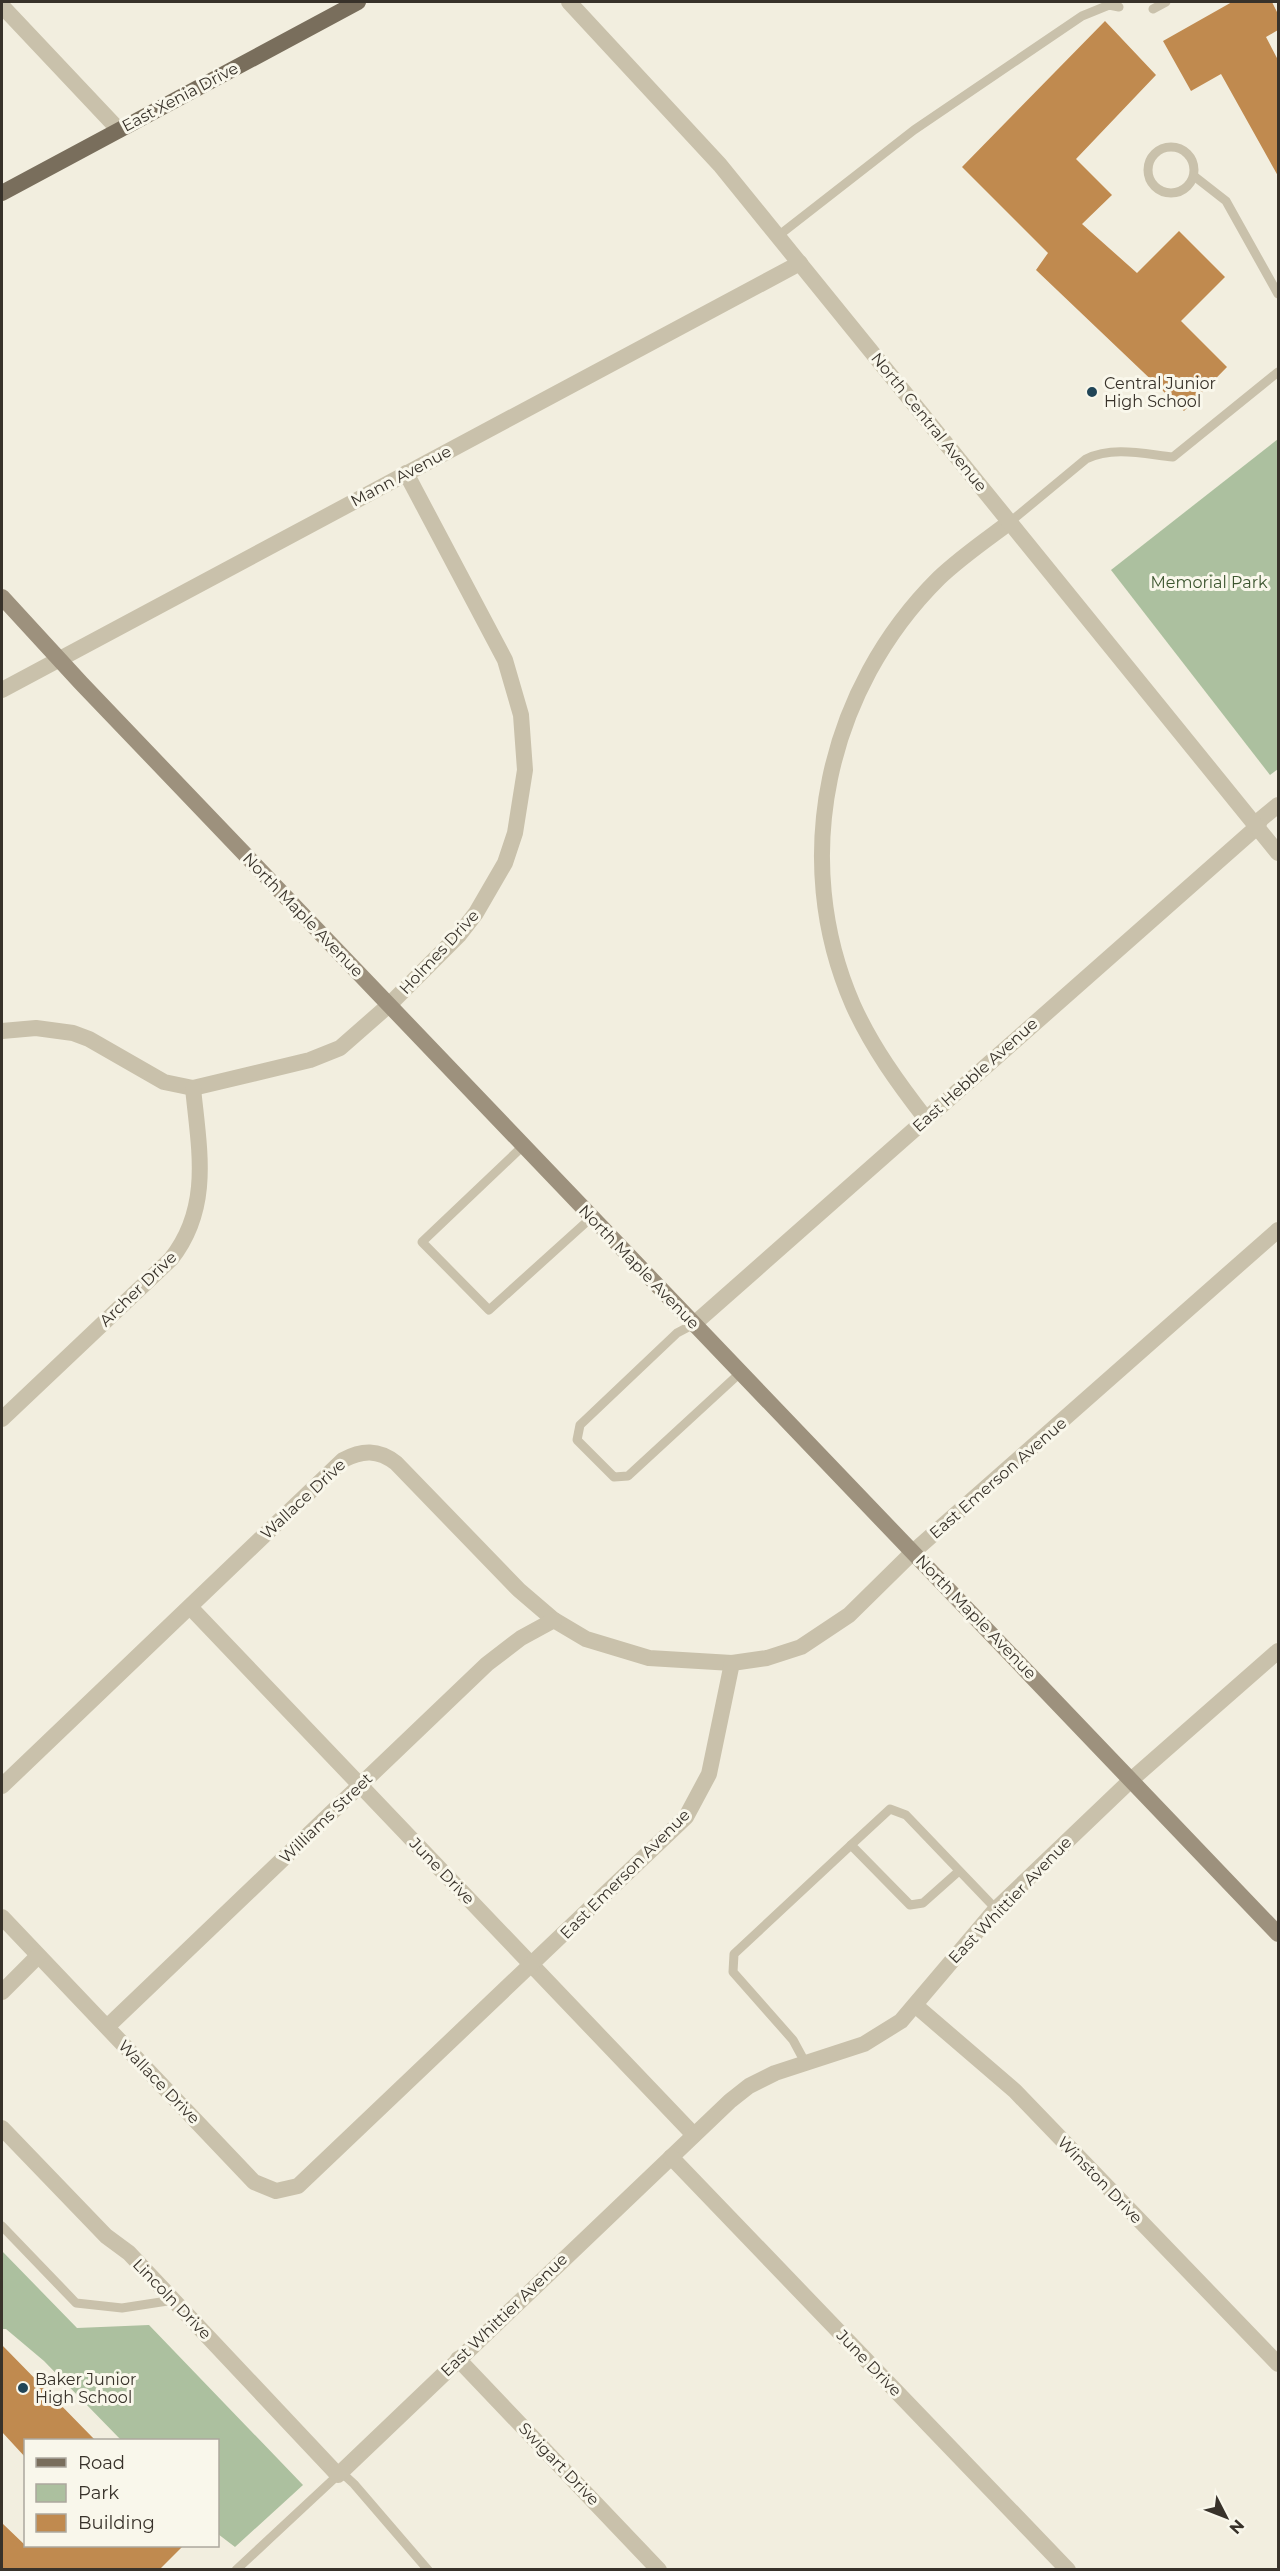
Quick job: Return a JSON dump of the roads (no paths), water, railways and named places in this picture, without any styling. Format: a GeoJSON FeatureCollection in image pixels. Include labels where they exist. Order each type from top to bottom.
{"type":"FeatureCollection","features":[{"type":"Feature","properties":{"kind":"main road","name":"East Xenia Drive"},"geometry":{"type":"LineString","coordinates":[[2,193],[358,2]]}},
{"type":"Feature","properties":{"kind":"main road","name":"North Maple Avenue"},"geometry":{"type":"LineString","coordinates":[[2,597],[523,1146],[1278,1934]]}},
{"type":"Feature","properties":{"kind":"street","name":"North Central Avenue"},"geometry":{"type":"LineString","coordinates":[[569,2],[720,165],[1278,853]]}},
{"type":"Feature","properties":{"kind":"street"},"geometry":{"type":"LineString","coordinates":[[2,6],[119,130]]}},
{"type":"Feature","properties":{"kind":"street","name":"Mann Avenue"},"geometry":{"type":"LineString","coordinates":[[2,690],[800,263]]}},
{"type":"Feature","properties":{"kind":"street","name":"Holmes Drive"},"geometry":{"type":"LineString","coordinates":[[2,1031],[36,1028],[73,1034],[89,1039],[164,1082],[193,1088],[328,1054],[340,1048],[389,1005],[459,935],[492,890],[515,833],[525,770],[521,715],[505,660],[406,473]]}},
{"type":"Feature","properties":{"kind":"street"},"geometry":{"type":"LineString","coordinates":[[926,1119],[896,1081],[872,1044],[837,963],[828,927],[822,881],[825,801],[833,761],[845,723],[864,680],[883,646],[940,578],[1010,522]]}},
{"type":"Feature","properties":{"kind":"street","name":"East Hebble Avenue"},"geometry":{"type":"LineString","coordinates":[[694,1324],[1257,827],[1261,819],[1278,805]]}},
{"type":"Feature","properties":{"kind":"street","name":"Archer Drive"},"geometry":{"type":"LineString","coordinates":[[2,1419],[171,1259],[187,1236],[198,1207],[201,1190],[193,1088]]}},
{"type":"Feature","properties":{"kind":"street","name":"East Emerson Avenue"},"geometry":{"type":"LineString","coordinates":[[329,2158],[686,1817],[694,1806],[709,1774],[732,1663],[790,1651],[818,1637],[849,1615],[913,1552],[1278,1230]]}},
{"type":"Feature","properties":{"kind":"street","name":"Wallace Drive"},"geometry":{"type":"LineString","coordinates":[[2,1786],[343,1460],[355,1454],[372,1452],[396,1463],[519,1590],[554,1620],[586,1640],[649,1658],[732,1663]]}},
{"type":"Feature","properties":{"kind":"street","name":"June Drive"},"geometry":{"type":"LineString","coordinates":[[190,1607],[694,2135]]}},
{"type":"Feature","properties":{"kind":"street","name":"Williams Street"},"geometry":{"type":"LineString","coordinates":[[107,2028],[502,1652],[554,1620]]}},
{"type":"Feature","properties":{"kind":"street","name":"East Whittier Avenue"},"geometry":{"type":"LineString","coordinates":[[339,2473],[730,2100],[749,2086],[775,2073],[844,2053],[881,2035],[901,2021],[939,1973],[996,1909],[1131,1780],[1278,1651]]}},
{"type":"Feature","properties":{"kind":"street","name":"Wallace Drive"},"geometry":{"type":"LineString","coordinates":[[2,1917],[254,2182],[276,2191],[298,2186],[329,2158]]}},
{"type":"Feature","properties":{"kind":"street"},"geometry":{"type":"LineString","coordinates":[[2,1992],[38,1956]]}},
{"type":"Feature","properties":{"kind":"street","name":"Winston Drive"},"geometry":{"type":"LineString","coordinates":[[915,2005],[1015,2091],[1278,2364]]}},
{"type":"Feature","properties":{"kind":"street","name":"Lincoln Drive"},"geometry":{"type":"LineString","coordinates":[[2,2128],[106,2236],[129,2253],[339,2473]]}},
{"type":"Feature","properties":{"kind":"street","name":"June Drive"},"geometry":{"type":"LineString","coordinates":[[671,2157],[1068,2570]]}},
{"type":"Feature","properties":{"kind":"street","name":"Swigart Drive"},"geometry":{"type":"LineString","coordinates":[[458,2359],[659,2570]]}},
{"type":"Feature","properties":{"kind":"lane"},"geometry":{"type":"LineString","coordinates":[[1153,9],[1166,2]]}},
{"type":"Feature","properties":{"kind":"lane"},"geometry":{"type":"LineString","coordinates":[[778,236],[914,130],[1082,16],[1109,5],[1119,7]]}},
{"type":"Feature","properties":{"kind":"lane"},"geometry":{"type":"LineString","coordinates":[[1169,146],[1177,147],[1184,150],[1194,161],[1194,176],[1184,189],[1170,193],[1162,191],[1150,181],[1148,165],[1156,152],[1169,146]]}},
{"type":"Feature","properties":{"kind":"lane"},"geometry":{"type":"LineString","coordinates":[[1194,176],[1226,201],[1278,294]]}},
{"type":"Feature","properties":{"kind":"lane"},"geometry":{"type":"LineString","coordinates":[[1010,522],[1086,459],[1097,454],[1124,451],[1173,457],[1278,372]]}},
{"type":"Feature","properties":{"kind":"lane"},"geometry":{"type":"LineString","coordinates":[[523,1146],[422,1242],[489,1310],[592,1217]]}},
{"type":"Feature","properties":{"kind":"lane"},"geometry":{"type":"LineString","coordinates":[[694,1324],[677,1333],[579,1425],[577,1440],[614,1477],[628,1476],[741,1373]]}},
{"type":"Feature","properties":{"kind":"lane"},"geometry":{"type":"LineString","coordinates":[[806,2064],[794,2040],[733,1972],[734,1954],[891,1809],[906,1815],[996,1909]]}},
{"type":"Feature","properties":{"kind":"lane"},"geometry":{"type":"LineString","coordinates":[[851,1845],[910,1905],[923,1903],[959,1871]]}},
{"type":"Feature","properties":{"kind":"lane"},"geometry":{"type":"LineString","coordinates":[[2,2226],[76,2303],[122,2308],[174,2300]]}},
{"type":"Feature","properties":{"kind":"lane"},"geometry":{"type":"LineString","coordinates":[[236,2570],[339,2473],[354,2484],[428,2570]]}},
{"type":"Feature","properties":{"kind":"place","name":"Central Junior High School"},"geometry":{"type":"Point","coordinates":[1092,392]}},
{"type":"Feature","properties":{"kind":"place","name":"Baker Junior High School"},"geometry":{"type":"Point","coordinates":[23,2388]}},
{"type":"Feature","properties":{"kind":"park label","name":"Memorial Park"},"geometry":{"type":"Point","coordinates":[1209,582]}}]}
